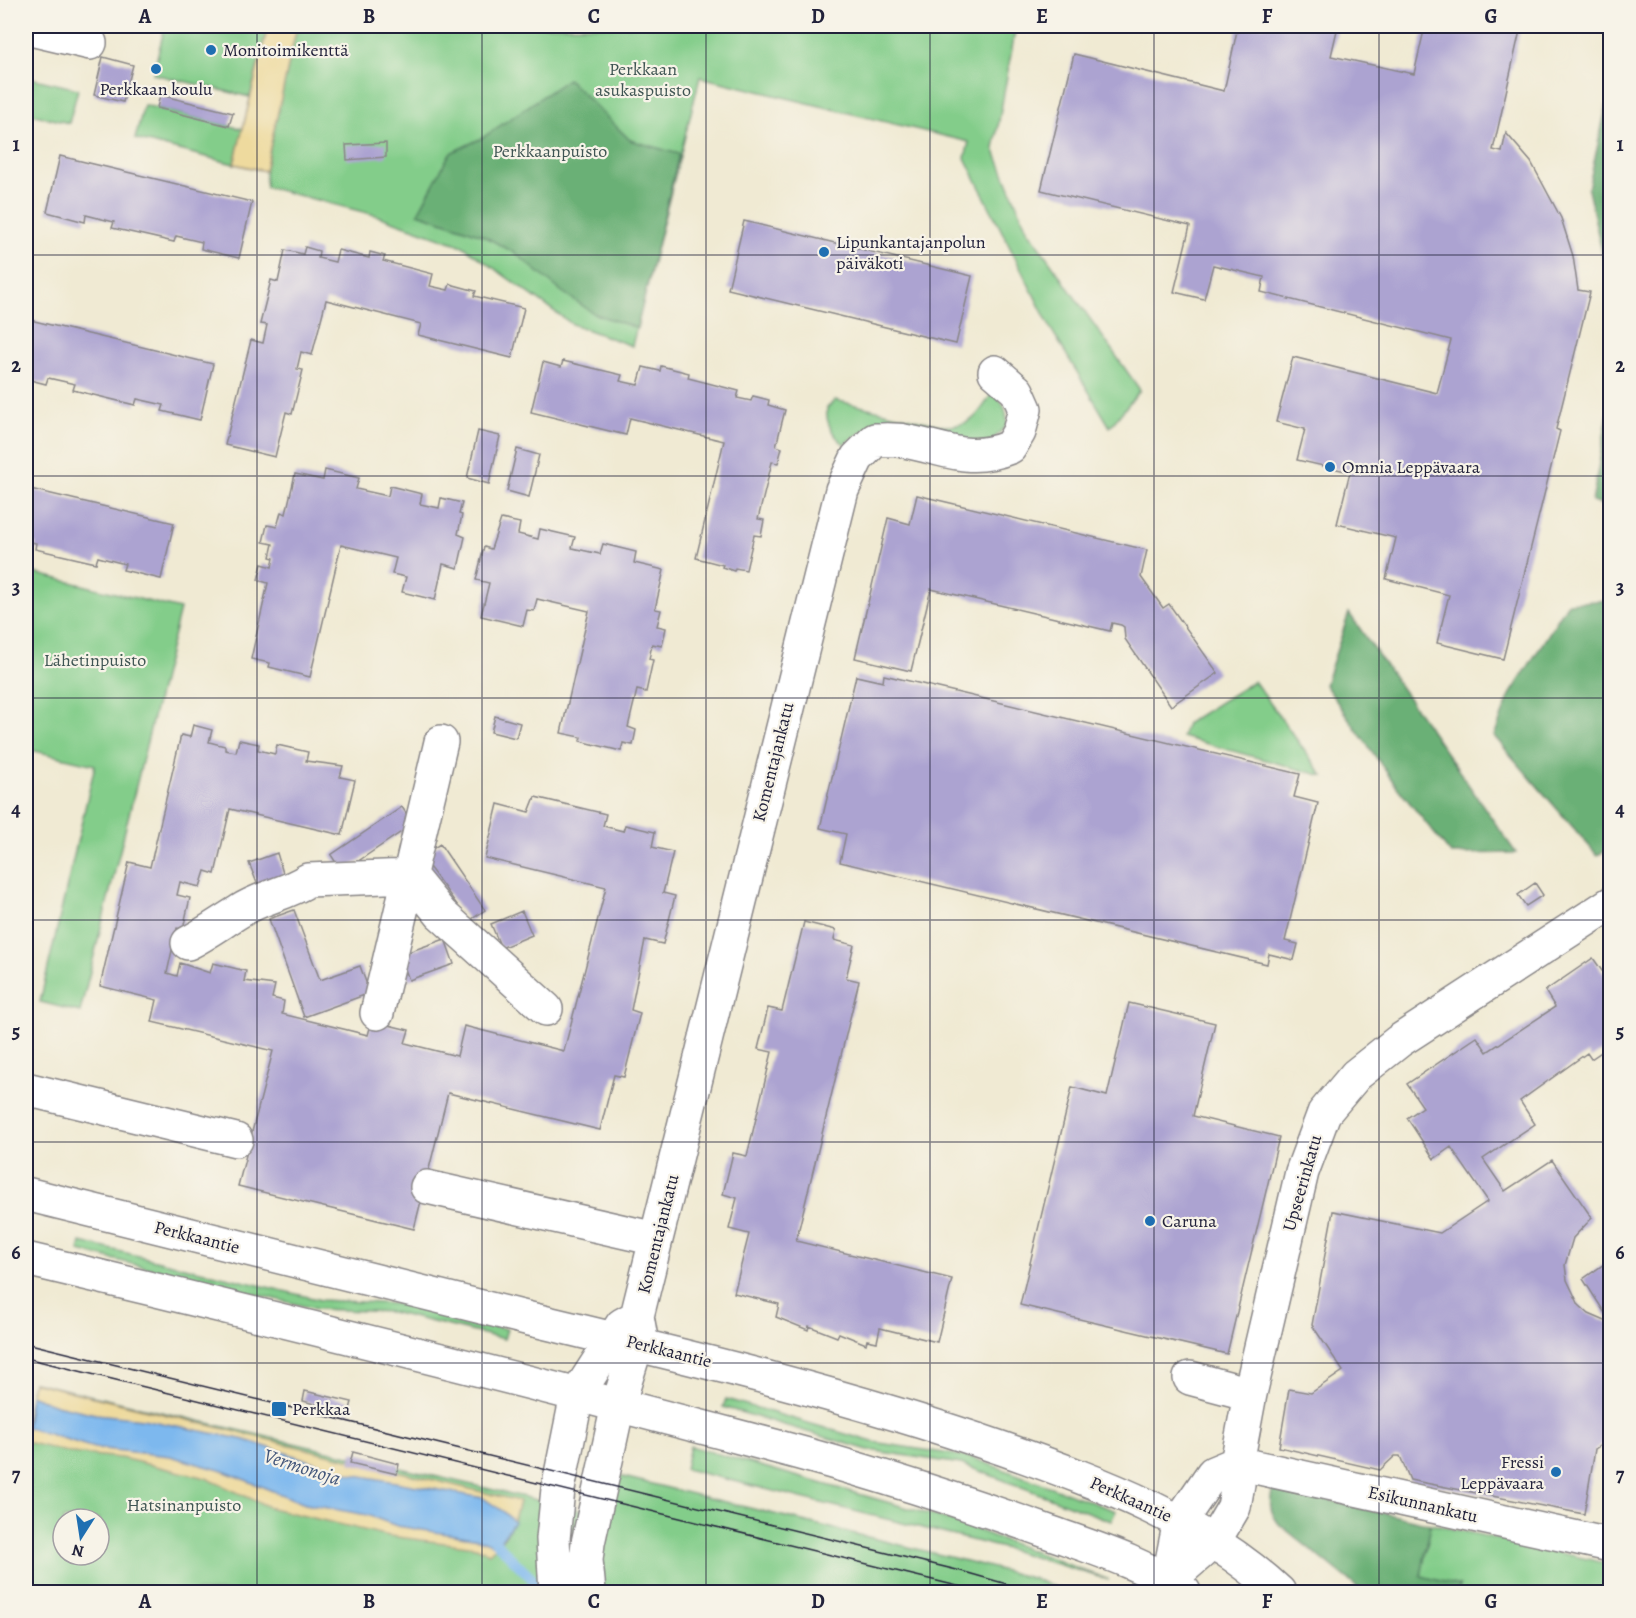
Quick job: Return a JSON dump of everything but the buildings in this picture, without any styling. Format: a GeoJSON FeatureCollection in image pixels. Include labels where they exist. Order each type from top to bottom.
{"type":"FeatureCollection","features":[{"type":"Feature","properties":{"kind":"street"},"geometry":{"type":"LineString","coordinates":[[26,28],[90,43]]}},
{"type":"Feature","properties":{"kind":"street","name":"Komentajankatu"},"geometry":{"type":"LineString","coordinates":[[618,1405],[630,1332],[656,1239],[842,490],[857,458],[875,440],[902,440],[960,455],[977,456],[1010,447],[1019,432],[1025,409],[1017,391],[995,372]]}},
{"type":"Feature","properties":{"kind":"street"},"geometry":{"type":"LineString","coordinates":[[377,1013],[441,742]]}},
{"type":"Feature","properties":{"kind":"street"},"geometry":{"type":"LineString","coordinates":[[188,943],[214,930],[240,910],[297,887],[308,880],[410,876]]}},
{"type":"Feature","properties":{"kind":"street"},"geometry":{"type":"LineString","coordinates":[[410,876],[441,914],[546,1009]]}},
{"type":"Feature","properties":{"kind":"street","name":"Upseerinkatu"},"geometry":{"type":"LineString","coordinates":[[1176,1587],[1214,1541],[1234,1507],[1238,1484],[1237,1463],[1250,1394],[1302,1172],[1324,1113],[1340,1091],[1356,1075],[1399,1041],[1611,904]]}},
{"type":"Feature","properties":{"kind":"street"},"geometry":{"type":"LineString","coordinates":[[26,1089],[236,1140]]}},
{"type":"Feature","properties":{"kind":"street"},"geometry":{"type":"LineString","coordinates":[[427,1187],[656,1239]]}},
{"type":"Feature","properties":{"kind":"street","name":"Perkkaantie"},"geometry":{"type":"LineString","coordinates":[[26,1194],[630,1332],[951,1431],[1069,1472],[1180,1521],[1214,1541],[1279,1593]]}},
{"type":"Feature","properties":{"kind":"street"},"geometry":{"type":"LineString","coordinates":[[26,1259],[618,1405],[861,1469],[1110,1554],[1176,1587],[1180,1521],[1213,1473],[1237,1463]]}},
{"type":"Feature","properties":{"kind":"street"},"geometry":{"type":"LineString","coordinates":[[556,1593],[554,1539],[564,1449],[577,1395],[630,1332]]}},
{"type":"Feature","properties":{"kind":"street"},"geometry":{"type":"LineString","coordinates":[[1190,1378],[1250,1394]]}},
{"type":"Feature","properties":{"kind":"street"},"geometry":{"type":"LineString","coordinates":[[588,1586],[588,1544],[618,1405]]}},
{"type":"Feature","properties":{"kind":"street","name":"Esikunnankatu"},"geometry":{"type":"LineString","coordinates":[[1237,1463],[1611,1545]]}},
{"type":"Feature","properties":{"kind":"green space","name":"Monitoimikenttä"},"geometry":{"type":"Polygon","coordinates":[[[165,26],[268,26],[250,97],[153,74],[165,26]]]}},
{"type":"Feature","properties":{"kind":"green space","name":"Perkkaanpuisto"},"geometry":{"type":"Polygon","coordinates":[[[297,26],[1016,26],[994,149],[1027,229],[1140,390],[1110,427],[1051,329],[965,158],[969,142],[700,77],[632,346],[572,324],[463,246],[375,215],[266,187],[265,171],[297,26]]]}},
{"type":"Feature","properties":{"kind":"green space"},"geometry":{"type":"Polygon","coordinates":[[[26,77],[78,89],[69,123],[26,113],[26,77]]]}},
{"type":"Feature","properties":{"kind":"green space"},"geometry":{"type":"Polygon","coordinates":[[[568,79],[630,140],[679,154],[637,328],[595,314],[561,291],[515,253],[482,235],[418,213],[450,153],[482,138],[568,79]]]}},
{"type":"Feature","properties":{"kind":"green space"},"geometry":{"type":"Polygon","coordinates":[[[1610,90],[1610,289],[1588,189],[1610,90]]]}},
{"type":"Feature","properties":{"kind":"green space"},"geometry":{"type":"Polygon","coordinates":[[[144,105],[243,129],[234,164],[135,139],[144,105]]]}},
{"type":"Feature","properties":{"kind":"green space"},"geometry":{"type":"Polygon","coordinates":[[[993,392],[1004,407],[1007,425],[990,443],[863,431],[844,444],[833,433],[827,418],[827,408],[835,400],[943,426],[953,426],[974,418],[993,392]]]}},
{"type":"Feature","properties":{"kind":"green space"},"geometry":{"type":"Polygon","coordinates":[[[1610,403],[1610,507],[1592,502],[1610,403]]]}},
{"type":"Feature","properties":{"kind":"green space","name":"Lähetinpuisto"},"geometry":{"type":"Polygon","coordinates":[[[26,571],[180,609],[80,1012],[40,1002],[95,765],[26,749],[26,571]]]}},
{"type":"Feature","properties":{"kind":"green space"},"geometry":{"type":"Polygon","coordinates":[[[1610,600],[1610,849],[1597,855],[1494,736],[1510,695],[1568,603],[1610,600]]]}},
{"type":"Feature","properties":{"kind":"green space"},"geometry":{"type":"Polygon","coordinates":[[[1349,613],[1516,853],[1451,854],[1397,787],[1325,685],[1349,613]]]}},
{"type":"Feature","properties":{"kind":"green space"},"geometry":{"type":"Polygon","coordinates":[[[1254,681],[1323,776],[1182,737],[1187,723],[1254,681]]]}},
{"type":"Feature","properties":{"kind":"green space"},"geometry":{"type":"Polygon","coordinates":[[[81,1242],[321,1300],[400,1304],[507,1329],[504,1339],[391,1312],[316,1309],[79,1251],[81,1242]]]}},
{"type":"Feature","properties":{"kind":"green space","name":"Hatsinanpuisto"},"geometry":{"type":"Polygon","coordinates":[[[33,1382],[605,1516],[615,1475],[982,1565],[1034,1579],[1067,1592],[26,1592],[26,1417],[33,1382]]]}},
{"type":"Feature","properties":{"kind":"green space"},"geometry":{"type":"Polygon","coordinates":[[[726,1399],[873,1442],[970,1457],[1116,1511],[1111,1521],[961,1464],[868,1450],[723,1407],[726,1399]]]}},
{"type":"Feature","properties":{"kind":"green space"},"geometry":{"type":"Polygon","coordinates":[[[690,1446],[950,1520],[1109,1580],[1011,1550],[685,1469],[690,1446]]]}},
{"type":"Feature","properties":{"kind":"green space"},"geometry":{"type":"Polygon","coordinates":[[[1273,1487],[1431,1524],[1421,1576],[1460,1586],[1458,1592],[1363,1592],[1279,1524],[1271,1507],[1273,1487]]]}},
{"type":"Feature","properties":{"kind":"green space"},"geometry":{"type":"Polygon","coordinates":[[[1431,1524],[1610,1564],[1610,1592],[1458,1592],[1460,1586],[1421,1576],[1431,1524]]]}},
{"type":"Feature","properties":{"kind":"sand"},"geometry":{"type":"Polygon","coordinates":[[[268,26],[297,26],[265,171],[234,164],[268,26]]]}},
{"type":"Feature","properties":{"kind":"sand"},"geometry":{"type":"Polygon","coordinates":[[[33,1382],[519,1501],[517,1509],[505,1536],[489,1553],[476,1547],[389,1536],[271,1508],[206,1478],[121,1458],[71,1453],[26,1442],[26,1417],[33,1382]]]}},
{"type":"Feature","properties":{"kind":"water"},"geometry":{"type":"Polygon","coordinates":[[[30,1395],[56,1405],[96,1414],[143,1419],[245,1440],[351,1474],[483,1498],[514,1522],[496,1546],[479,1539],[397,1526],[367,1515],[305,1504],[223,1471],[170,1456],[94,1448],[26,1427],[30,1395]]]}},
{"type":"Feature","properties":{"kind":"waterway","name":"Vermonoja"},"geometry":{"type":"LineString","coordinates":[[489,1535],[545,1592]]}},
{"type":"Feature","properties":{"kind":"tram line"},"geometry":{"type":"LineString","coordinates":[[26,1343],[961,1571],[1035,1592]]}},
{"type":"Feature","properties":{"kind":"tram line"},"geometry":{"type":"LineString","coordinates":[[26,1358],[982,1592]]}},
{"type":"Feature","properties":{"kind":"place","name":"Monitoimikenttä"},"geometry":{"type":"Point","coordinates":[211,50]}},
{"type":"Feature","properties":{"kind":"place","name":"Perkkaan koulu"},"geometry":{"type":"Point","coordinates":[156,69]}},
{"type":"Feature","properties":{"kind":"place","name":"Lipunkantajanpolun päiväkoti"},"geometry":{"type":"Point","coordinates":[824,252]}},
{"type":"Feature","properties":{"kind":"place","name":"Omnia Leppävaara"},"geometry":{"type":"Point","coordinates":[1330,467]}},
{"type":"Feature","properties":{"kind":"place","name":"Caruna"},"geometry":{"type":"Point","coordinates":[1150,1221]}},
{"type":"Feature","properties":{"kind":"place","name":"Perkkaa"},"geometry":{"type":"Point","coordinates":[279,1409]}},
{"type":"Feature","properties":{"kind":"place","name":"Fressi Leppävaara"},"geometry":{"type":"Point","coordinates":[1556,1472]}},
{"type":"Feature","properties":{"kind":"park label","name":"Perkkaan asukaspuisto"},"geometry":{"type":"Point","coordinates":[643,79]}}]}
